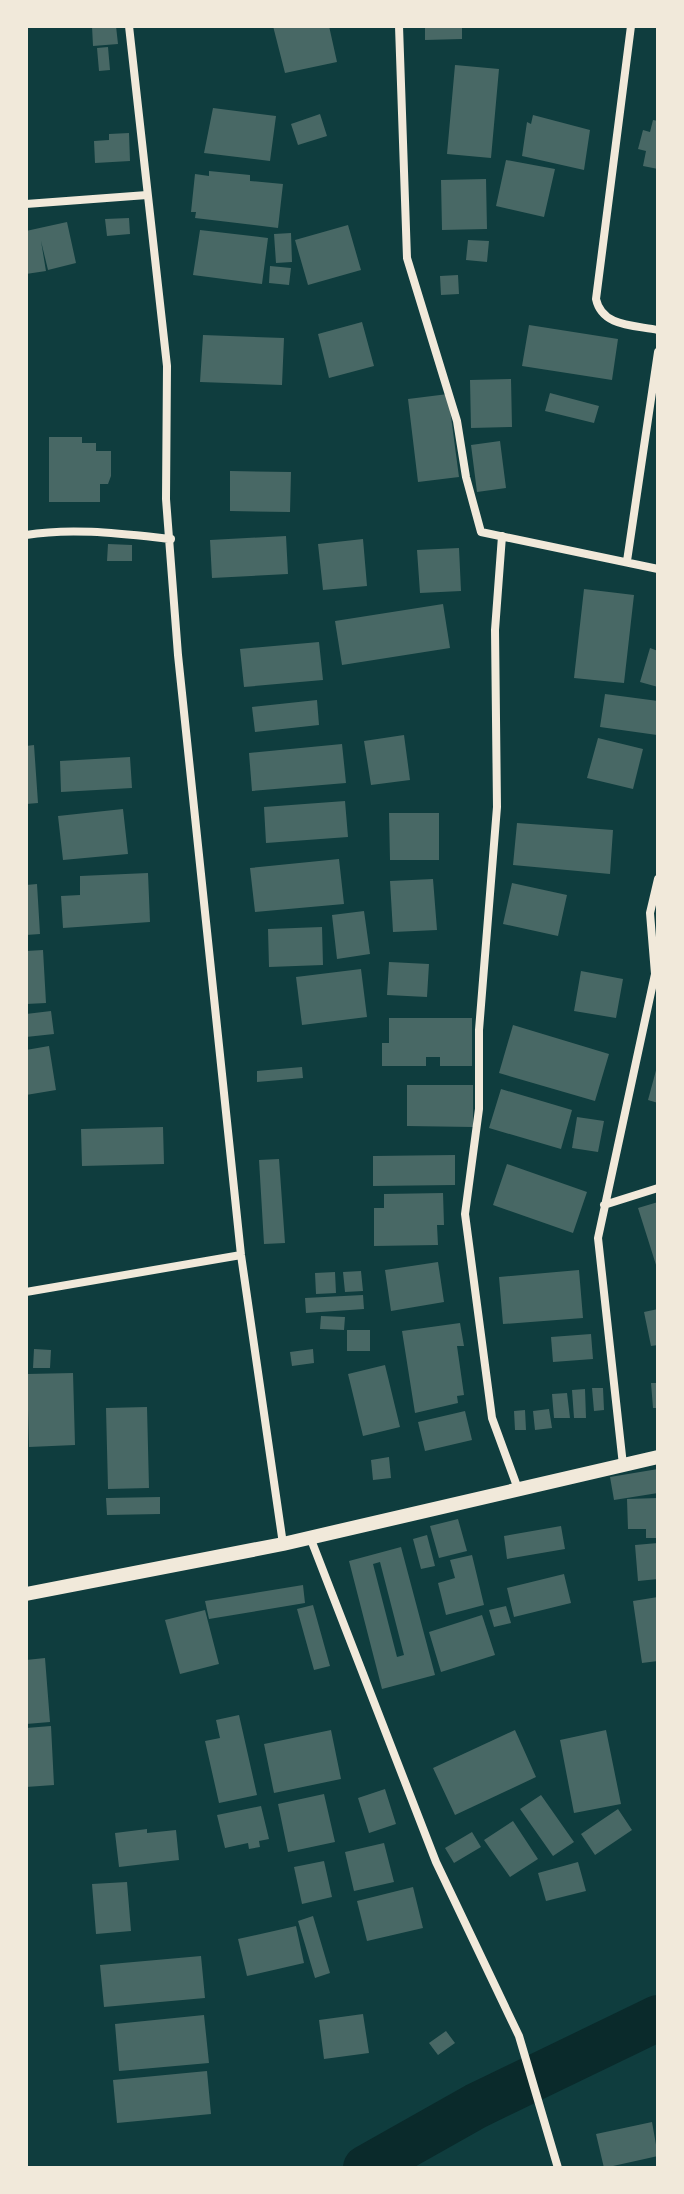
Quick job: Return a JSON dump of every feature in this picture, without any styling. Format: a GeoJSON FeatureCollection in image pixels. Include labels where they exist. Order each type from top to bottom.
{"type":"FeatureCollection","features":[{"type":"Feature","properties":{"kind":"street"},"geometry":{"type":"LineString","coordinates":[[129,26],[167,366],[166,499],[178,655],[241,1255],[283,1544]]}},
{"type":"Feature","properties":{"kind":"street"},"geometry":{"type":"LineString","coordinates":[[399,26],[407,258],[457,421],[481,532],[658,569]]}},
{"type":"Feature","properties":{"kind":"street"},"geometry":{"type":"LineString","coordinates":[[631,26],[596,299],[599,312],[606,319],[658,330]]}},
{"type":"Feature","properties":{"kind":"street"},"geometry":{"type":"LineString","coordinates":[[26,204],[147,195]]}},
{"type":"Feature","properties":{"kind":"street"},"geometry":{"type":"LineString","coordinates":[[627,561],[658,352]]}},
{"type":"Feature","properties":{"kind":"street"},"geometry":{"type":"LineString","coordinates":[[26,535],[46,532],[123,534],[171,539]]}},
{"type":"Feature","properties":{"kind":"street"},"geometry":{"type":"LineString","coordinates":[[502,536],[495,630],[497,807],[479,1030],[479,1109],[465,1214],[492,1418],[518,1489]]}},
{"type":"Feature","properties":{"kind":"street"},"geometry":{"type":"LineString","coordinates":[[623,1465],[598,1238],[655,974],[650,913],[658,879]]}},
{"type":"Feature","properties":{"kind":"street"},"geometry":{"type":"LineString","coordinates":[[604,1205],[658,1188]]}},
{"type":"Feature","properties":{"kind":"street"},"geometry":{"type":"LineString","coordinates":[[26,1292],[241,1255]]}},
{"type":"Feature","properties":{"kind":"street"},"geometry":{"type":"LineString","coordinates":[[26,1594],[283,1544],[658,1457]]}},
{"type":"Feature","properties":{"kind":"street"},"geometry":{"type":"LineString","coordinates":[[310,1537],[436,1862],[519,2036],[558,2168]]}},
{"type":"Feature","properties":{"kind":"building"},"geometry":{"type":"Polygon","coordinates":[[[92,26],[116,26],[118,44],[93,46],[92,26]]]}},
{"type":"Feature","properties":{"kind":"building"},"geometry":{"type":"Polygon","coordinates":[[[273,26],[329,26],[337,62],[285,73],[273,26]]]}},
{"type":"Feature","properties":{"kind":"building"},"geometry":{"type":"Polygon","coordinates":[[[425,26],[462,26],[462,39],[425,40],[425,26]]]}},
{"type":"Feature","properties":{"kind":"building"},"geometry":{"type":"Polygon","coordinates":[[[108,47],[110,70],[99,71],[97,48],[108,47]]]}},
{"type":"Feature","properties":{"kind":"building"},"geometry":{"type":"Polygon","coordinates":[[[455,65],[499,69],[491,158],[447,154],[455,65]]]}},
{"type":"Feature","properties":{"kind":"building"},"geometry":{"type":"Polygon","coordinates":[[[213,108],[276,116],[270,161],[204,153],[213,108]]]}},
{"type":"Feature","properties":{"kind":"building"},"geometry":{"type":"Polygon","coordinates":[[[320,114],[327,136],[298,145],[291,124],[320,114]]]}},
{"type":"Feature","properties":{"kind":"building"},"geometry":{"type":"Polygon","coordinates":[[[533,115],[590,130],[584,170],[522,156],[527,122],[531,124],[533,115]]]}},
{"type":"Feature","properties":{"kind":"building"},"geometry":{"type":"Polygon","coordinates":[[[653,120],[658,121],[658,169],[643,166],[646,151],[638,149],[643,130],[650,132],[653,120]]]}},
{"type":"Feature","properties":{"kind":"building"},"geometry":{"type":"Polygon","coordinates":[[[129,133],[130,161],[95,163],[94,141],[109,140],[109,134],[129,133]]]}},
{"type":"Feature","properties":{"kind":"building"},"geometry":{"type":"Polygon","coordinates":[[[506,160],[555,169],[544,217],[496,206],[506,160]]]}},
{"type":"Feature","properties":{"kind":"building"},"geometry":{"type":"Polygon","coordinates":[[[209,171],[250,175],[250,181],[283,184],[278,228],[195,218],[196,212],[191,212],[195,174],[209,176],[209,171]]]}},
{"type":"Feature","properties":{"kind":"building"},"geometry":{"type":"Polygon","coordinates":[[[486,179],[487,229],[442,230],[441,180],[486,179]]]}},
{"type":"Feature","properties":{"kind":"building"},"geometry":{"type":"Polygon","coordinates":[[[129,218],[130,234],[107,236],[105,219],[129,218]]]}},
{"type":"Feature","properties":{"kind":"building"},"geometry":{"type":"Polygon","coordinates":[[[67,222],[76,263],[48,270],[41,241],[46,271],[26,274],[26,231],[67,222]]]}},
{"type":"Feature","properties":{"kind":"building"},"geometry":{"type":"Polygon","coordinates":[[[348,225],[361,270],[308,285],[295,240],[348,225]]]}},
{"type":"Feature","properties":{"kind":"building"},"geometry":{"type":"Polygon","coordinates":[[[200,230],[268,238],[262,284],[193,275],[200,230]]]}},
{"type":"Feature","properties":{"kind":"building"},"geometry":{"type":"Polygon","coordinates":[[[291,233],[292,262],[276,263],[274,234],[291,233]]]}},
{"type":"Feature","properties":{"kind":"building"},"geometry":{"type":"Polygon","coordinates":[[[468,240],[489,241],[487,262],[466,260],[468,240]]]}},
{"type":"Feature","properties":{"kind":"building"},"geometry":{"type":"Polygon","coordinates":[[[270,266],[291,268],[289,285],[269,283],[270,266]]]}},
{"type":"Feature","properties":{"kind":"building"},"geometry":{"type":"Polygon","coordinates":[[[458,275],[459,294],[441,295],[440,276],[458,275]]]}},
{"type":"Feature","properties":{"kind":"building"},"geometry":{"type":"Polygon","coordinates":[[[362,322],[374,366],[329,378],[318,334],[362,322]]]}},
{"type":"Feature","properties":{"kind":"building"},"geometry":{"type":"Polygon","coordinates":[[[529,325],[618,339],[612,380],[522,366],[529,325]]]}},
{"type":"Feature","properties":{"kind":"building"},"geometry":{"type":"Polygon","coordinates":[[[203,335],[284,338],[282,385],[200,382],[203,335]]]}},
{"type":"Feature","properties":{"kind":"building"},"geometry":{"type":"Polygon","coordinates":[[[511,379],[512,427],[471,428],[470,380],[511,379]]]}},
{"type":"Feature","properties":{"kind":"building"},"geometry":{"type":"Polygon","coordinates":[[[550,393],[599,406],[594,423],[545,411],[550,393]]]}},
{"type":"Feature","properties":{"kind":"building"},"geometry":{"type":"Polygon","coordinates":[[[448,394],[459,477],[418,482],[408,399],[448,394]]]}},
{"type":"Feature","properties":{"kind":"building"},"geometry":{"type":"Polygon","coordinates":[[[49,437],[82,437],[82,443],[96,443],[96,451],[111,451],[111,476],[108,484],[100,484],[100,502],[49,502],[49,437]]]}},
{"type":"Feature","properties":{"kind":"building"},"geometry":{"type":"Polygon","coordinates":[[[500,441],[506,488],[477,492],[471,445],[500,441]]]}},
{"type":"Feature","properties":{"kind":"building"},"geometry":{"type":"Polygon","coordinates":[[[230,471],[291,472],[290,512],[230,511],[230,471]]]}},
{"type":"Feature","properties":{"kind":"building"},"geometry":{"type":"Polygon","coordinates":[[[286,536],[288,574],[212,578],[210,540],[286,536]]]}},
{"type":"Feature","properties":{"kind":"building"},"geometry":{"type":"Polygon","coordinates":[[[363,539],[367,586],[323,590],[318,544],[363,539]]]}},
{"type":"Feature","properties":{"kind":"building"},"geometry":{"type":"Polygon","coordinates":[[[108,544],[132,545],[132,561],[107,561],[108,544]]]}},
{"type":"Feature","properties":{"kind":"building"},"geometry":{"type":"Polygon","coordinates":[[[459,548],[461,591],[420,593],[417,550],[459,548]]]}},
{"type":"Feature","properties":{"kind":"building"},"geometry":{"type":"Polygon","coordinates":[[[584,589],[634,595],[624,683],[574,678],[584,589]]]}},
{"type":"Feature","properties":{"kind":"building"},"geometry":{"type":"Polygon","coordinates":[[[443,604],[450,648],[342,665],[335,621],[443,604]]]}},
{"type":"Feature","properties":{"kind":"building"},"geometry":{"type":"Polygon","coordinates":[[[319,642],[323,680],[244,687],[240,649],[319,642]]]}},
{"type":"Feature","properties":{"kind":"building"},"geometry":{"type":"Polygon","coordinates":[[[650,648],[658,651],[658,687],[640,682],[650,648]]]}},
{"type":"Feature","properties":{"kind":"building"},"geometry":{"type":"Polygon","coordinates":[[[605,694],[658,701],[657,735],[600,727],[605,694]]]}},
{"type":"Feature","properties":{"kind":"building"},"geometry":{"type":"Polygon","coordinates":[[[317,700],[319,725],[255,732],[252,707],[317,700]]]}},
{"type":"Feature","properties":{"kind":"building"},"geometry":{"type":"Polygon","coordinates":[[[404,735],[410,780],[371,785],[364,741],[404,735]]]}},
{"type":"Feature","properties":{"kind":"building"},"geometry":{"type":"Polygon","coordinates":[[[598,738],[643,749],[633,789],[587,778],[598,738]]]}},
{"type":"Feature","properties":{"kind":"building"},"geometry":{"type":"Polygon","coordinates":[[[342,744],[346,783],[252,791],[249,753],[342,744]]]}},
{"type":"Feature","properties":{"kind":"building"},"geometry":{"type":"Polygon","coordinates":[[[34,745],[38,803],[26,804],[26,746],[34,745]]]}},
{"type":"Feature","properties":{"kind":"building"},"geometry":{"type":"Polygon","coordinates":[[[130,757],[132,788],[61,792],[60,761],[130,757]]]}},
{"type":"Feature","properties":{"kind":"building"},"geometry":{"type":"Polygon","coordinates":[[[345,801],[348,837],[266,843],[264,807],[345,801]]]}},
{"type":"Feature","properties":{"kind":"building"},"geometry":{"type":"Polygon","coordinates":[[[123,809],[128,854],[63,860],[58,816],[123,809]]]}},
{"type":"Feature","properties":{"kind":"building"},"geometry":{"type":"Polygon","coordinates":[[[389,813],[439,813],[439,860],[390,860],[389,813]]]}},
{"type":"Feature","properties":{"kind":"building"},"geometry":{"type":"Polygon","coordinates":[[[517,823],[613,830],[610,874],[513,865],[517,823]]]}},
{"type":"Feature","properties":{"kind":"building"},"geometry":{"type":"Polygon","coordinates":[[[339,859],[344,904],[255,912],[250,868],[339,859]]]}},
{"type":"Feature","properties":{"kind":"building"},"geometry":{"type":"Polygon","coordinates":[[[148,873],[150,922],[63,928],[61,896],[80,895],[80,876],[148,873]]]}},
{"type":"Feature","properties":{"kind":"building"},"geometry":{"type":"Polygon","coordinates":[[[433,879],[437,930],[393,932],[390,881],[433,879]]]}},
{"type":"Feature","properties":{"kind":"building"},"geometry":{"type":"Polygon","coordinates":[[[512,883],[567,895],[558,936],[503,924],[512,883]]]}},
{"type":"Feature","properties":{"kind":"building"},"geometry":{"type":"Polygon","coordinates":[[[37,884],[40,934],[26,935],[26,885],[37,884]]]}},
{"type":"Feature","properties":{"kind":"building"},"geometry":{"type":"Polygon","coordinates":[[[364,911],[370,954],[337,959],[332,915],[364,911]]]}},
{"type":"Feature","properties":{"kind":"building"},"geometry":{"type":"Polygon","coordinates":[[[322,927],[323,965],[269,967],[268,929],[322,927]]]}},
{"type":"Feature","properties":{"kind":"building"},"geometry":{"type":"Polygon","coordinates":[[[43,950],[46,1003],[26,1004],[26,951],[43,950]]]}},
{"type":"Feature","properties":{"kind":"building"},"geometry":{"type":"Polygon","coordinates":[[[389,962],[429,964],[427,997],[387,995],[389,962]]]}},
{"type":"Feature","properties":{"kind":"building"},"geometry":{"type":"Polygon","coordinates":[[[361,969],[367,1017],[302,1025],[296,977],[361,969]]]}},
{"type":"Feature","properties":{"kind":"building"},"geometry":{"type":"Polygon","coordinates":[[[581,971],[623,979],[616,1018],[574,1011],[581,971]]]}},
{"type":"Feature","properties":{"kind":"building"},"geometry":{"type":"Polygon","coordinates":[[[51,1011],[54,1034],[26,1037],[26,1014],[51,1011]]]}},
{"type":"Feature","properties":{"kind":"building"},"geometry":{"type":"Polygon","coordinates":[[[389,1018],[472,1018],[472,1066],[440,1066],[440,1057],[426,1057],[426,1066],[382,1066],[382,1043],[389,1043],[389,1018]]]}},
{"type":"Feature","properties":{"kind":"building"},"geometry":{"type":"Polygon","coordinates":[[[513,1025],[609,1054],[595,1101],[499,1073],[513,1025]]]}},
{"type":"Feature","properties":{"kind":"building"},"geometry":{"type":"Polygon","coordinates":[[[49,1046],[56,1090],[26,1095],[26,1050],[49,1046]]]}},
{"type":"Feature","properties":{"kind":"building"},"geometry":{"type":"Polygon","coordinates":[[[658,1063],[658,1103],[648,1100],[658,1063]]]}},
{"type":"Feature","properties":{"kind":"building"},"geometry":{"type":"Polygon","coordinates":[[[302,1067],[303,1078],[257,1082],[257,1071],[302,1067]]]}},
{"type":"Feature","properties":{"kind":"building"},"geometry":{"type":"Polygon","coordinates":[[[407,1085],[473,1085],[473,1127],[407,1126],[407,1085]]]}},
{"type":"Feature","properties":{"kind":"building"},"geometry":{"type":"Polygon","coordinates":[[[501,1089],[572,1110],[561,1149],[489,1128],[501,1089]]]}},
{"type":"Feature","properties":{"kind":"building"},"geometry":{"type":"Polygon","coordinates":[[[577,1117],[604,1121],[598,1152],[572,1148],[577,1117]]]}},
{"type":"Feature","properties":{"kind":"building"},"geometry":{"type":"Polygon","coordinates":[[[163,1127],[164,1164],[82,1166],[81,1129],[163,1127]]]}},
{"type":"Feature","properties":{"kind":"building"},"geometry":{"type":"Polygon","coordinates":[[[455,1155],[455,1185],[373,1186],[373,1156],[455,1155]]]}},
{"type":"Feature","properties":{"kind":"building"},"geometry":{"type":"Polygon","coordinates":[[[279,1159],[285,1243],[264,1244],[259,1160],[279,1159]]]}},
{"type":"Feature","properties":{"kind":"building"},"geometry":{"type":"Polygon","coordinates":[[[507,1164],[587,1192],[573,1233],[493,1205],[507,1164]]]}},
{"type":"Feature","properties":{"kind":"building"},"geometry":{"type":"Polygon","coordinates":[[[443,1193],[444,1225],[437,1225],[438,1245],[374,1246],[374,1208],[384,1208],[384,1194],[443,1193]]]}},
{"type":"Feature","properties":{"kind":"building"},"geometry":{"type":"Polygon","coordinates":[[[658,1202],[658,1268],[657,1268],[638,1208],[658,1202]]]}},
{"type":"Feature","properties":{"kind":"building"},"geometry":{"type":"Polygon","coordinates":[[[438,1262],[444,1302],[391,1311],[385,1270],[438,1262]]]}},
{"type":"Feature","properties":{"kind":"building"},"geometry":{"type":"Polygon","coordinates":[[[579,1270],[583,1318],[503,1324],[499,1277],[579,1270]]]}},
{"type":"Feature","properties":{"kind":"building"},"geometry":{"type":"Polygon","coordinates":[[[361,1271],[363,1291],[345,1292],[343,1272],[361,1271]]]}},
{"type":"Feature","properties":{"kind":"building"},"geometry":{"type":"Polygon","coordinates":[[[335,1272],[336,1293],[316,1294],[315,1273],[335,1272]]]}},
{"type":"Feature","properties":{"kind":"building"},"geometry":{"type":"Polygon","coordinates":[[[363,1295],[364,1309],[306,1313],[305,1298],[363,1295]]]}},
{"type":"Feature","properties":{"kind":"building"},"geometry":{"type":"Polygon","coordinates":[[[658,1309],[658,1345],[651,1346],[644,1312],[658,1309]]]}},
{"type":"Feature","properties":{"kind":"building"},"geometry":{"type":"Polygon","coordinates":[[[321,1316],[345,1317],[344,1330],[320,1329],[321,1316]]]}},
{"type":"Feature","properties":{"kind":"building"},"geometry":{"type":"Polygon","coordinates":[[[460,1323],[464,1346],[457,1346],[464,1395],[457,1396],[458,1403],[415,1413],[402,1331],[460,1323]]]}},
{"type":"Feature","properties":{"kind":"building"},"geometry":{"type":"Polygon","coordinates":[[[347,1330],[370,1330],[370,1351],[347,1351],[347,1330]]]}},
{"type":"Feature","properties":{"kind":"building"},"geometry":{"type":"Polygon","coordinates":[[[591,1334],[593,1359],[553,1362],[551,1337],[591,1334]]]}},
{"type":"Feature","properties":{"kind":"building"},"geometry":{"type":"Polygon","coordinates":[[[34,1349],[51,1350],[50,1368],[33,1368],[34,1349]]]}},
{"type":"Feature","properties":{"kind":"building"},"geometry":{"type":"Polygon","coordinates":[[[313,1349],[314,1363],[292,1366],[290,1352],[313,1349]]]}},
{"type":"Feature","properties":{"kind":"building"},"geometry":{"type":"Polygon","coordinates":[[[385,1365],[400,1427],[363,1436],[348,1374],[385,1365]]]}},
{"type":"Feature","properties":{"kind":"building"},"geometry":{"type":"Polygon","coordinates":[[[73,1373],[75,1445],[29,1447],[27,1374],[73,1373]]]}},
{"type":"Feature","properties":{"kind":"building"},"geometry":{"type":"Polygon","coordinates":[[[651,1383],[658,1383],[658,1408],[653,1408],[651,1383]]]}},
{"type":"Feature","properties":{"kind":"building"},"geometry":{"type":"Polygon","coordinates":[[[592,1388],[603,1388],[604,1410],[594,1411],[592,1388]]]}},
{"type":"Feature","properties":{"kind":"building"},"geometry":{"type":"Polygon","coordinates":[[[585,1389],[586,1418],[574,1418],[572,1390],[585,1389]]]}},
{"type":"Feature","properties":{"kind":"building"},"geometry":{"type":"Polygon","coordinates":[[[567,1393],[570,1418],[554,1418],[552,1394],[567,1393]]]}},
{"type":"Feature","properties":{"kind":"building"},"geometry":{"type":"Polygon","coordinates":[[[147,1407],[149,1488],[108,1489],[106,1408],[147,1407]]]}},
{"type":"Feature","properties":{"kind":"building"},"geometry":{"type":"Polygon","coordinates":[[[549,1409],[552,1428],[535,1430],[533,1411],[549,1409]]]}},
{"type":"Feature","properties":{"kind":"building"},"geometry":{"type":"Polygon","coordinates":[[[525,1410],[526,1430],[515,1430],[514,1411],[525,1410]]]}},
{"type":"Feature","properties":{"kind":"building"},"geometry":{"type":"Polygon","coordinates":[[[465,1411],[472,1440],[425,1451],[418,1422],[465,1411]]]}},
{"type":"Feature","properties":{"kind":"building"},"geometry":{"type":"Polygon","coordinates":[[[389,1457],[391,1478],[373,1480],[371,1460],[389,1457]]]}},
{"type":"Feature","properties":{"kind":"building"},"geometry":{"type":"Polygon","coordinates":[[[658,1469],[658,1493],[614,1500],[610,1477],[658,1469]]]}},
{"type":"Feature","properties":{"kind":"building"},"geometry":{"type":"Polygon","coordinates":[[[160,1497],[160,1514],[107,1515],[106,1498],[160,1497]]]}},
{"type":"Feature","properties":{"kind":"building"},"geometry":{"type":"Polygon","coordinates":[[[658,1498],[658,1538],[646,1538],[646,1529],[628,1529],[627,1499],[658,1498]]]}},
{"type":"Feature","properties":{"kind":"building"},"geometry":{"type":"Polygon","coordinates":[[[458,1519],[467,1551],[439,1558],[430,1526],[458,1519]]]}},
{"type":"Feature","properties":{"kind":"building"},"geometry":{"type":"Polygon","coordinates":[[[561,1526],[565,1549],[507,1559],[504,1536],[561,1526]]]}},
{"type":"Feature","properties":{"kind":"building"},"geometry":{"type":"Polygon","coordinates":[[[427,1535],[435,1566],[421,1569],[413,1539],[427,1535]]]}},
{"type":"Feature","properties":{"kind":"building"},"geometry":{"type":"Polygon","coordinates":[[[658,1543],[658,1579],[638,1581],[635,1545],[658,1543]]]}},
{"type":"Feature","properties":{"kind":"building"},"geometry":{"type":"Polygon","coordinates":[[[401,1547],[435,1675],[382,1689],[349,1561],[401,1547]],[[380,1562],[373,1564],[397,1657],[404,1655],[380,1562]]]}},
{"type":"Feature","properties":{"kind":"building"},"geometry":{"type":"Polygon","coordinates":[[[472,1555],[484,1605],[446,1615],[438,1583],[455,1578],[450,1560],[472,1555]]]}},
{"type":"Feature","properties":{"kind":"building"},"geometry":{"type":"Polygon","coordinates":[[[564,1574],[571,1603],[514,1617],[507,1588],[564,1574]]]}},
{"type":"Feature","properties":{"kind":"building"},"geometry":{"type":"Polygon","coordinates":[[[303,1585],[305,1603],[209,1619],[205,1601],[303,1585]]]}},
{"type":"Feature","properties":{"kind":"building"},"geometry":{"type":"Polygon","coordinates":[[[658,1597],[658,1661],[642,1663],[633,1601],[658,1597]]]}},
{"type":"Feature","properties":{"kind":"building"},"geometry":{"type":"Polygon","coordinates":[[[313,1605],[330,1666],[314,1670],[297,1609],[313,1605]]]}},
{"type":"Feature","properties":{"kind":"building"},"geometry":{"type":"Polygon","coordinates":[[[506,1606],[511,1623],[494,1627],[489,1610],[506,1606]]]}},
{"type":"Feature","properties":{"kind":"building"},"geometry":{"type":"Polygon","coordinates":[[[205,1610],[219,1664],[180,1674],[165,1620],[205,1610]]]}},
{"type":"Feature","properties":{"kind":"building"},"geometry":{"type":"Polygon","coordinates":[[[482,1615],[495,1655],[441,1672],[429,1632],[482,1615]]]}},
{"type":"Feature","properties":{"kind":"building"},"geometry":{"type":"Polygon","coordinates":[[[45,1658],[50,1722],[26,1724],[26,1660],[45,1658]]]}},
{"type":"Feature","properties":{"kind":"building"},"geometry":{"type":"Polygon","coordinates":[[[239,1715],[257,1795],[219,1803],[205,1741],[220,1738],[216,1720],[239,1715]]]}},
{"type":"Feature","properties":{"kind":"building"},"geometry":{"type":"Polygon","coordinates":[[[51,1726],[54,1785],[26,1787],[26,1728],[51,1726]]]}},
{"type":"Feature","properties":{"kind":"building"},"geometry":{"type":"Polygon","coordinates":[[[331,1730],[341,1779],[274,1793],[264,1744],[331,1730]]]}},
{"type":"Feature","properties":{"kind":"building"},"geometry":{"type":"Polygon","coordinates":[[[515,1730],[536,1777],[455,1815],[433,1768],[515,1730]]]}},
{"type":"Feature","properties":{"kind":"building"},"geometry":{"type":"Polygon","coordinates":[[[606,1730],[621,1804],[574,1813],[560,1740],[606,1730]]]}},
{"type":"Feature","properties":{"kind":"building"},"geometry":{"type":"Polygon","coordinates":[[[385,1789],[396,1824],[369,1833],[358,1798],[385,1789]]]}},
{"type":"Feature","properties":{"kind":"building"},"geometry":{"type":"Polygon","coordinates":[[[324,1794],[335,1842],[288,1852],[278,1804],[324,1794]]]}},
{"type":"Feature","properties":{"kind":"building"},"geometry":{"type":"Polygon","coordinates":[[[541,1795],[574,1842],[553,1856],[520,1809],[541,1795]]]}},
{"type":"Feature","properties":{"kind":"building"},"geometry":{"type":"Polygon","coordinates":[[[261,1806],[269,1839],[259,1841],[260,1847],[249,1849],[248,1843],[225,1848],[217,1815],[261,1806]]]}},
{"type":"Feature","properties":{"kind":"building"},"geometry":{"type":"Polygon","coordinates":[[[618,1809],[632,1830],[595,1855],[581,1834],[618,1809]]]}},
{"type":"Feature","properties":{"kind":"building"},"geometry":{"type":"Polygon","coordinates":[[[513,1821],[538,1859],[510,1877],[484,1840],[513,1821]]]}},
{"type":"Feature","properties":{"kind":"building"},"geometry":{"type":"Polygon","coordinates":[[[147,1829],[147,1833],[176,1830],[179,1860],[119,1867],[115,1833],[147,1829]]]}},
{"type":"Feature","properties":{"kind":"building"},"geometry":{"type":"Polygon","coordinates":[[[472,1832],[481,1847],[454,1863],[445,1848],[472,1832]]]}},
{"type":"Feature","properties":{"kind":"building"},"geometry":{"type":"Polygon","coordinates":[[[384,1843],[394,1882],[354,1891],[345,1852],[384,1843]]]}},
{"type":"Feature","properties":{"kind":"building"},"geometry":{"type":"Polygon","coordinates":[[[324,1861],[332,1897],[302,1904],[294,1867],[324,1861]]]}},
{"type":"Feature","properties":{"kind":"building"},"geometry":{"type":"Polygon","coordinates":[[[578,1862],[586,1891],[546,1901],[538,1873],[578,1862]]]}},
{"type":"Feature","properties":{"kind":"building"},"geometry":{"type":"Polygon","coordinates":[[[127,1882],[131,1931],[96,1934],[92,1884],[127,1882]]]}},
{"type":"Feature","properties":{"kind":"building"},"geometry":{"type":"Polygon","coordinates":[[[413,1887],[423,1928],[367,1941],[357,1901],[413,1887]]]}},
{"type":"Feature","properties":{"kind":"building"},"geometry":{"type":"Polygon","coordinates":[[[313,1916],[330,1973],[315,1978],[298,1921],[313,1916]]]}},
{"type":"Feature","properties":{"kind":"building"},"geometry":{"type":"Polygon","coordinates":[[[296,1926],[304,1963],[247,1976],[238,1939],[296,1926]]]}},
{"type":"Feature","properties":{"kind":"building"},"geometry":{"type":"Polygon","coordinates":[[[201,1956],[205,1998],[104,2007],[100,1965],[201,1956]]]}},
{"type":"Feature","properties":{"kind":"building"},"geometry":{"type":"Polygon","coordinates":[[[363,2014],[369,2053],[324,2059],[319,2020],[363,2014]]]}},
{"type":"Feature","properties":{"kind":"building"},"geometry":{"type":"Polygon","coordinates":[[[204,2015],[209,2063],[119,2071],[115,2024],[204,2015]]]}},
{"type":"Feature","properties":{"kind":"building"},"geometry":{"type":"Polygon","coordinates":[[[446,2031],[455,2043],[438,2055],[429,2043],[446,2031]]]}},
{"type":"Feature","properties":{"kind":"building"},"geometry":{"type":"Polygon","coordinates":[[[207,2071],[211,2114],[117,2123],[113,2080],[207,2071]]]}},
{"type":"Feature","properties":{"kind":"building"},"geometry":{"type":"Polygon","coordinates":[[[652,2122],[658,2156],[604,2168],[596,2134],[652,2122]]]}},
{"type":"Feature","properties":{"kind":"waterway"},"geometry":{"type":"LineString","coordinates":[[366,2168],[476,2106],[658,2018]]}}]}
